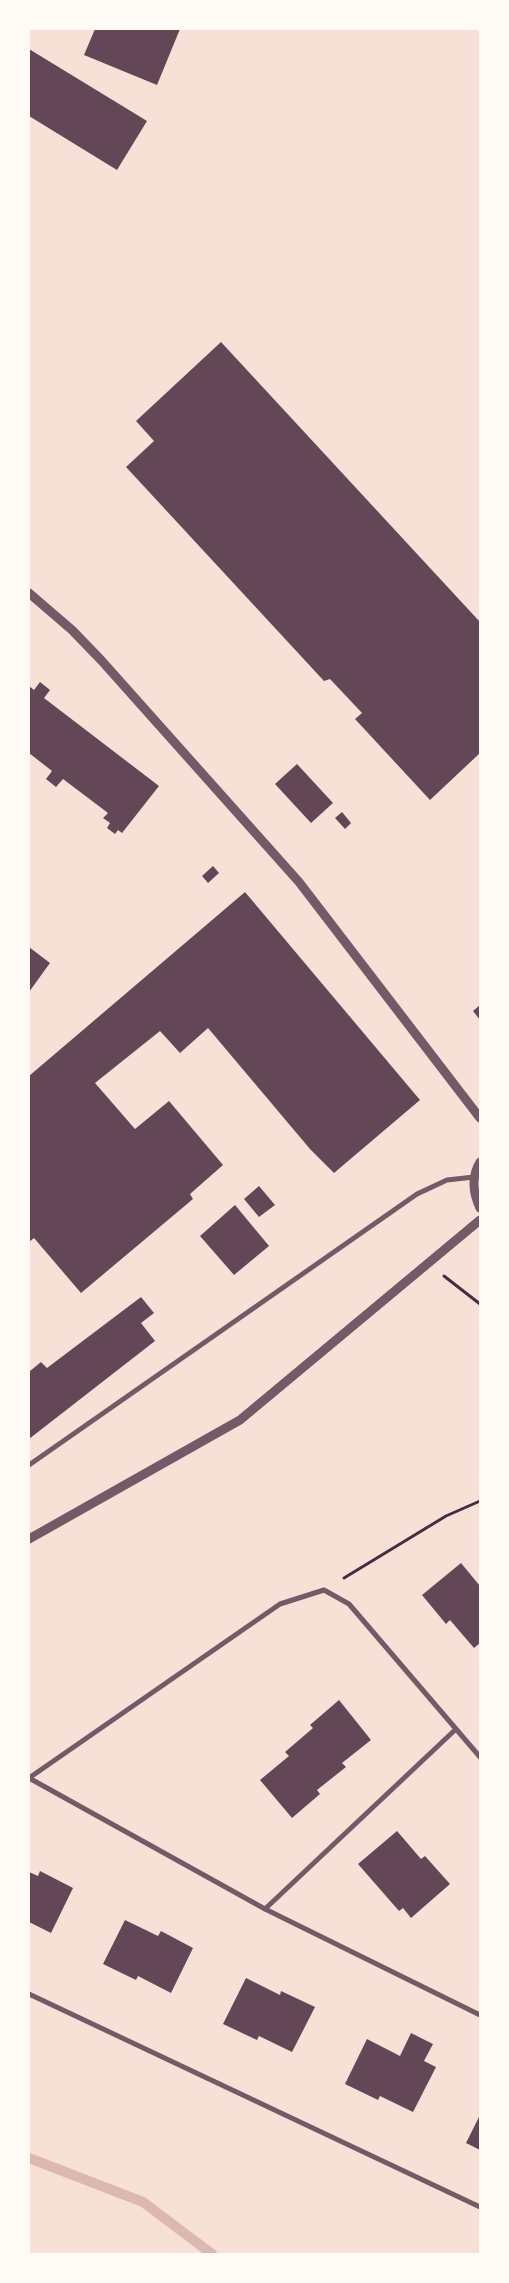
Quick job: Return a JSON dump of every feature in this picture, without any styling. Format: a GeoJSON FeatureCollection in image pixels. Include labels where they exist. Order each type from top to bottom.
{"type":"FeatureCollection","features":[{"type":"Feature","properties":{"kind":"street"},"geometry":{"type":"LineString","coordinates":[[29,593],[72,630],[101,660],[299,882],[480,1118]]}},
{"type":"Feature","properties":{"kind":"street"},"geometry":{"type":"LineString","coordinates":[[480,1162],[474,1176],[475,1198],[480,1208]]}},
{"type":"Feature","properties":{"kind":"street"},"geometry":{"type":"LineString","coordinates":[[29,1465],[417,1194],[448,1180],[474,1176]]}},
{"type":"Feature","properties":{"kind":"street"},"geometry":{"type":"LineString","coordinates":[[29,1539],[240,1420],[480,1220]]}},
{"type":"Feature","properties":{"kind":"street"},"geometry":{"type":"LineString","coordinates":[[480,1757],[349,1604],[324,1590],[280,1604],[29,1778],[265,1910],[480,2015]]}},
{"type":"Feature","properties":{"kind":"street"},"geometry":{"type":"LineString","coordinates":[[265,1910],[456,1729]]}},
{"type":"Feature","properties":{"kind":"street"},"geometry":{"type":"LineString","coordinates":[[29,1994],[480,2207]]}},
{"type":"Feature","properties":{"kind":"path"},"geometry":{"type":"LineString","coordinates":[[433,1261],[447,1279],[480,1304]]}},
{"type":"Feature","properties":{"kind":"path"},"geometry":{"type":"LineString","coordinates":[[324,1590],[446,1516],[480,1501]]}},
{"type":"Feature","properties":{"kind":"building"},"geometry":{"type":"Polygon","coordinates":[[[95,29],[180,29],[157,85],[84,55],[95,29]]]}},
{"type":"Feature","properties":{"kind":"building"},"geometry":{"type":"Polygon","coordinates":[[[29,49],[147,121],[117,170],[29,116],[29,49]]]}},
{"type":"Feature","properties":{"kind":"building"},"geometry":{"type":"Polygon","coordinates":[[[221,342],[480,622],[480,753],[430,800],[355,719],[362,713],[330,679],[324,681],[126,467],[154,441],[136,421],[221,342]]]}},
{"type":"Feature","properties":{"kind":"building"},"geometry":{"type":"Polygon","coordinates":[[[40,682],[50,690],[44,698],[159,786],[122,833],[118,830],[115,834],[107,828],[110,823],[103,818],[108,813],[63,779],[56,787],[46,779],[52,771],[29,753],[29,686],[34,690],[40,682]]]}},
{"type":"Feature","properties":{"kind":"building"},"geometry":{"type":"Polygon","coordinates":[[[297,764],[333,803],[311,823],[275,784],[297,764]]]}},
{"type":"Feature","properties":{"kind":"building"},"geometry":{"type":"Polygon","coordinates":[[[342,812],[351,823],[345,829],[335,818],[342,812]]]}},
{"type":"Feature","properties":{"kind":"building"},"geometry":{"type":"Polygon","coordinates":[[[213,866],[219,873],[208,883],[202,876],[213,866]]]}},
{"type":"Feature","properties":{"kind":"building"},"geometry":{"type":"Polygon","coordinates":[[[245,892],[420,1100],[334,1173],[310,1149],[208,1028],[180,1053],[160,1031],[95,1083],[135,1129],[169,1101],[223,1165],[190,1194],[193,1199],[81,1293],[34,1238],[29,1242],[29,1076],[245,892]]]}},
{"type":"Feature","properties":{"kind":"building"},"geometry":{"type":"Polygon","coordinates":[[[29,947],[50,963],[29,992],[29,947]]]}},
{"type":"Feature","properties":{"kind":"building"},"geometry":{"type":"Polygon","coordinates":[[[480,1005],[480,1020],[473,1011],[480,1005]]]}},
{"type":"Feature","properties":{"kind":"building"},"geometry":{"type":"Polygon","coordinates":[[[259,1186],[275,1205],[259,1217],[244,1199],[259,1186]]]}},
{"type":"Feature","properties":{"kind":"building"},"geometry":{"type":"Polygon","coordinates":[[[235,1205],[269,1246],[234,1275],[200,1236],[235,1205]]]}},
{"type":"Feature","properties":{"kind":"building"},"geometry":{"type":"Polygon","coordinates":[[[141,1297],[154,1313],[141,1323],[155,1341],[29,1439],[29,1369],[30,1371],[41,1362],[47,1368],[141,1297]]]}},
{"type":"Feature","properties":{"kind":"building"},"geometry":{"type":"Polygon","coordinates":[[[461,1563],[480,1586],[480,1643],[474,1648],[450,1620],[446,1624],[422,1595],[461,1563]]]}},
{"type":"Feature","properties":{"kind":"building"},"geometry":{"type":"Polygon","coordinates":[[[339,1700],[371,1740],[342,1763],[346,1767],[317,1790],[320,1794],[292,1818],[260,1780],[289,1756],[285,1752],[313,1728],[310,1725],[339,1700]]]}},
{"type":"Feature","properties":{"kind":"building"},"geometry":{"type":"Polygon","coordinates":[[[397,1831],[421,1859],[425,1856],[450,1884],[411,1918],[403,1908],[399,1911],[358,1864],[397,1831]]]}},
{"type":"Feature","properties":{"kind":"building"},"geometry":{"type":"Polygon","coordinates":[[[40,1871],[73,1888],[51,1933],[29,1922],[29,1872],[38,1876],[40,1871]]]}},
{"type":"Feature","properties":{"kind":"building"},"geometry":{"type":"Polygon","coordinates":[[[125,1920],[158,1936],[161,1931],[193,1948],[171,1993],[138,1976],[136,1980],[103,1964],[125,1920]]]}},
{"type":"Feature","properties":{"kind":"building"},"geometry":{"type":"Polygon","coordinates":[[[246,1978],[280,1995],[281,1991],[315,2007],[292,2052],[259,2036],[257,2040],[223,2024],[246,1978]]]}},
{"type":"Feature","properties":{"kind":"building"},"geometry":{"type":"Polygon","coordinates":[[[411,2033],[433,2044],[424,2061],[436,2067],[413,2112],[380,2096],[378,2100],[345,2084],[367,2039],[400,2056],[411,2033]]]}},
{"type":"Feature","properties":{"kind":"building"},"geometry":{"type":"Polygon","coordinates":[[[480,2115],[480,2150],[466,2143],[480,2115]]]}},
{"type":"Feature","properties":{"kind":"waterway"},"geometry":{"type":"LineString","coordinates":[[29,2158],[143,2202],[212,2254]]}}]}
